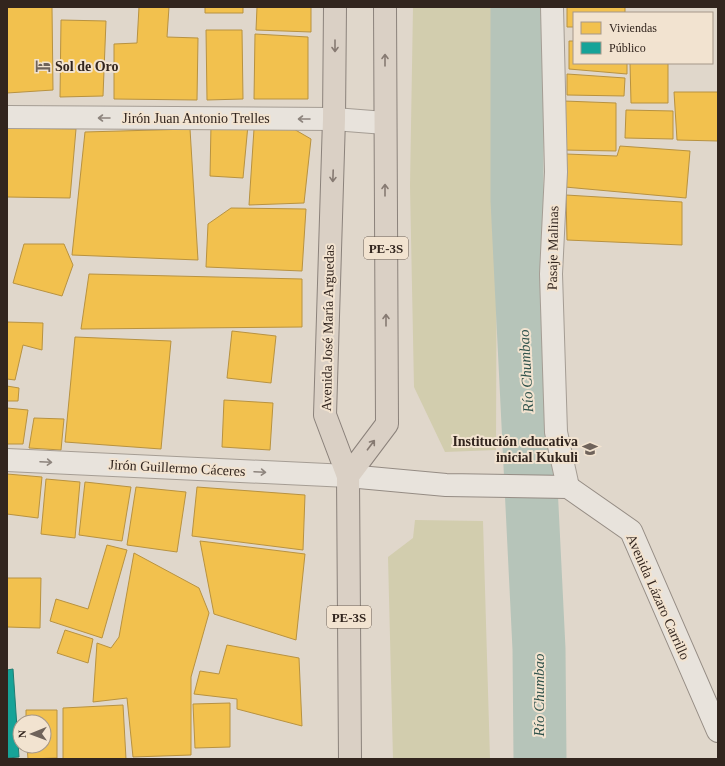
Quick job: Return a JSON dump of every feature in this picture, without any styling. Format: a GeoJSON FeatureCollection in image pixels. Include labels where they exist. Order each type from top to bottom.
{"type":"FeatureCollection","features":[{"type":"Feature","properties":{"kind":"highway","name":"Avenida José María Arguedas"},"geometry":{"type":"LineString","coordinates":[[335,7],[334,119],[325,415],[348,476]]}},
{"type":"Feature","properties":{"kind":"highway","name":"PE-3S"},"geometry":{"type":"LineString","coordinates":[[350,759],[348,476],[386,424],[385,7]]}},
{"type":"Feature","properties":{"kind":"street","name":"Pasaje Malinas"},"geometry":{"type":"LineString","coordinates":[[552,7],[556,172],[552,274],[556,432],[562,487]]}},
{"type":"Feature","properties":{"kind":"street","name":"Jirón Juan Antonio Trelles"},"geometry":{"type":"LineString","coordinates":[[7,117],[334,119],[385,123]]}},
{"type":"Feature","properties":{"kind":"street","name":"Jirón Guillermo Cáceres"},"geometry":{"type":"LineString","coordinates":[[7,460],[348,476],[446,485],[562,487]]}},
{"type":"Feature","properties":{"kind":"street","name":"Avenida Lázaro Carrillo"},"geometry":{"type":"LineString","coordinates":[[562,487],[631,531],[718,732]]}},
{"type":"Feature","properties":{"kind":"shaded area"},"geometry":{"type":"Polygon","coordinates":[[[413,7],[495,7],[497,173],[496,450],[445,452],[414,387],[410,186],[413,7]]]}},
{"type":"Feature","properties":{"kind":"shaded area"},"geometry":{"type":"Polygon","coordinates":[[[415,520],[483,521],[490,759],[393,759],[388,557],[413,538],[415,520]]]}},
{"type":"Feature","properties":{"kind":"building: Viviendas"},"geometry":{"type":"Polygon","coordinates":[[[7,7],[52,7],[53,90],[7,93],[7,7]]]}},
{"type":"Feature","properties":{"kind":"building: Viviendas"},"geometry":{"type":"Polygon","coordinates":[[[139,7],[169,7],[167,37],[198,38],[197,100],[114,99],[114,44],[137,43],[139,7]]]}},
{"type":"Feature","properties":{"kind":"building: Viviendas"},"geometry":{"type":"Polygon","coordinates":[[[205,7],[243,7],[243,13],[205,13],[205,7]]]}},
{"type":"Feature","properties":{"kind":"building: Viviendas"},"geometry":{"type":"Polygon","coordinates":[[[257,7],[311,7],[311,32],[256,30],[257,7]]]}},
{"type":"Feature","properties":{"kind":"building: Viviendas"},"geometry":{"type":"Polygon","coordinates":[[[567,7],[625,7],[625,12],[573,12],[573,27],[567,27],[567,7]]]}},
{"type":"Feature","properties":{"kind":"building: Viviendas"},"geometry":{"type":"Polygon","coordinates":[[[61,20],[106,21],[103,96],[60,97],[61,20]]]}},
{"type":"Feature","properties":{"kind":"building: Viviendas"},"geometry":{"type":"Polygon","coordinates":[[[206,30],[242,30],[243,99],[207,100],[206,30]]]}},
{"type":"Feature","properties":{"kind":"building: Viviendas"},"geometry":{"type":"Polygon","coordinates":[[[255,34],[308,37],[308,99],[254,99],[255,34]]]}},
{"type":"Feature","properties":{"kind":"building: Viviendas"},"geometry":{"type":"Polygon","coordinates":[[[569,41],[573,41],[573,64],[627,64],[627,74],[569,69],[569,41]]]}},
{"type":"Feature","properties":{"kind":"building: Viviendas"},"geometry":{"type":"Polygon","coordinates":[[[630,64],[668,64],[668,103],[631,103],[630,64]]]}},
{"type":"Feature","properties":{"kind":"building: Viviendas"},"geometry":{"type":"Polygon","coordinates":[[[567,74],[625,78],[624,96],[567,95],[567,74]]]}},
{"type":"Feature","properties":{"kind":"building: Viviendas"},"geometry":{"type":"Polygon","coordinates":[[[674,92],[718,92],[718,141],[677,140],[674,92]]]}},
{"type":"Feature","properties":{"kind":"building: Viviendas"},"geometry":{"type":"Polygon","coordinates":[[[564,101],[616,103],[616,151],[564,150],[564,101]]]}},
{"type":"Feature","properties":{"kind":"building: Viviendas"},"geometry":{"type":"Polygon","coordinates":[[[626,110],[673,111],[673,139],[625,138],[626,110]]]}},
{"type":"Feature","properties":{"kind":"building: Viviendas"},"geometry":{"type":"Polygon","coordinates":[[[211,125],[248,125],[243,178],[210,176],[211,125]]]}},
{"type":"Feature","properties":{"kind":"building: Viviendas"},"geometry":{"type":"Polygon","coordinates":[[[7,128],[76,129],[70,198],[7,197],[7,128]]]}},
{"type":"Feature","properties":{"kind":"building: Viviendas"},"geometry":{"type":"Polygon","coordinates":[[[292,128],[311,139],[304,203],[249,205],[254,129],[292,128]]]}},
{"type":"Feature","properties":{"kind":"building: Viviendas"},"geometry":{"type":"Polygon","coordinates":[[[190,129],[198,260],[72,255],[85,132],[190,129]]]}},
{"type":"Feature","properties":{"kind":"building: Viviendas"},"geometry":{"type":"Polygon","coordinates":[[[620,146],[690,151],[686,198],[565,187],[566,154],[617,156],[620,146]]]}},
{"type":"Feature","properties":{"kind":"building: Viviendas"},"geometry":{"type":"Polygon","coordinates":[[[566,195],[682,202],[682,245],[567,240],[566,195]]]}},
{"type":"Feature","properties":{"kind":"building: Viviendas"},"geometry":{"type":"Polygon","coordinates":[[[231,208],[306,209],[302,271],[206,267],[208,224],[231,208]]]}},
{"type":"Feature","properties":{"kind":"building: Viviendas"},"geometry":{"type":"Polygon","coordinates":[[[24,244],[64,244],[73,265],[62,296],[13,283],[24,244]]]}},
{"type":"Feature","properties":{"kind":"building: Viviendas"},"geometry":{"type":"Polygon","coordinates":[[[89,274],[302,279],[302,327],[81,329],[89,274]]]}},
{"type":"Feature","properties":{"kind":"building: Viviendas"},"geometry":{"type":"Polygon","coordinates":[[[7,322],[43,323],[42,350],[23,345],[15,380],[7,379],[7,322]]]}},
{"type":"Feature","properties":{"kind":"building: Viviendas"},"geometry":{"type":"Polygon","coordinates":[[[232,331],[276,336],[271,383],[227,378],[232,331]]]}},
{"type":"Feature","properties":{"kind":"building: Viviendas"},"geometry":{"type":"Polygon","coordinates":[[[75,337],[171,341],[161,449],[65,442],[75,337]]]}},
{"type":"Feature","properties":{"kind":"building: Viviendas"},"geometry":{"type":"Polygon","coordinates":[[[7,386],[19,388],[18,401],[7,401],[7,386]]]}},
{"type":"Feature","properties":{"kind":"building: Viviendas"},"geometry":{"type":"Polygon","coordinates":[[[224,400],[273,403],[270,450],[222,447],[224,400]]]}},
{"type":"Feature","properties":{"kind":"building: Viviendas"},"geometry":{"type":"Polygon","coordinates":[[[7,408],[28,410],[23,444],[7,444],[7,408]]]}},
{"type":"Feature","properties":{"kind":"building: Viviendas"},"geometry":{"type":"Polygon","coordinates":[[[34,418],[64,419],[61,450],[29,448],[34,418]]]}},
{"type":"Feature","properties":{"kind":"building: Viviendas"},"geometry":{"type":"Polygon","coordinates":[[[7,474],[42,477],[38,518],[7,514],[7,474]]]}},
{"type":"Feature","properties":{"kind":"building: Viviendas"},"geometry":{"type":"Polygon","coordinates":[[[46,479],[80,482],[75,538],[41,534],[46,479]]]}},
{"type":"Feature","properties":{"kind":"building: Viviendas"},"geometry":{"type":"Polygon","coordinates":[[[85,482],[131,487],[122,541],[79,535],[85,482]]]}},
{"type":"Feature","properties":{"kind":"building: Viviendas"},"geometry":{"type":"Polygon","coordinates":[[[136,487],[186,492],[177,552],[127,545],[136,487]]]}},
{"type":"Feature","properties":{"kind":"building: Viviendas"},"geometry":{"type":"Polygon","coordinates":[[[197,487],[305,495],[303,550],[192,536],[197,487]]]}},
{"type":"Feature","properties":{"kind":"building: Viviendas"},"geometry":{"type":"Polygon","coordinates":[[[200,541],[305,554],[296,640],[214,614],[200,541]]]}},
{"type":"Feature","properties":{"kind":"building: Viviendas"},"geometry":{"type":"Polygon","coordinates":[[[107,545],[127,550],[102,638],[50,621],[56,599],[88,609],[107,545]]]}},
{"type":"Feature","properties":{"kind":"building: Viviendas"},"geometry":{"type":"Polygon","coordinates":[[[134,553],[199,588],[209,613],[191,677],[191,755],[133,757],[127,698],[93,702],[97,643],[111,648],[119,637],[134,553]]]}},
{"type":"Feature","properties":{"kind":"building: Viviendas"},"geometry":{"type":"Polygon","coordinates":[[[7,578],[41,578],[40,628],[7,627],[7,578]]]}},
{"type":"Feature","properties":{"kind":"building: Viviendas"},"geometry":{"type":"Polygon","coordinates":[[[65,630],[93,639],[88,663],[57,653],[65,630]]]}},
{"type":"Feature","properties":{"kind":"building: Viviendas"},"geometry":{"type":"Polygon","coordinates":[[[227,645],[299,658],[302,726],[237,709],[237,699],[194,694],[200,671],[219,674],[227,645]]]}},
{"type":"Feature","properties":{"kind":"building: Viviendas"},"geometry":{"type":"Polygon","coordinates":[[[230,703],[230,747],[195,748],[193,704],[230,703]]]}},
{"type":"Feature","properties":{"kind":"building: Viviendas"},"geometry":{"type":"Polygon","coordinates":[[[123,705],[126,759],[63,759],[63,708],[123,705]]]}},
{"type":"Feature","properties":{"kind":"building: Viviendas"},"geometry":{"type":"Polygon","coordinates":[[[26,710],[57,710],[57,758],[28,759],[28,754],[52,754],[52,714],[26,714],[26,710]]]}},
{"type":"Feature","properties":{"kind":"building: Público"},"geometry":{"type":"Polygon","coordinates":[[[13,669],[16,714],[12,714],[12,754],[19,754],[19,757],[7,758],[7,670],[13,669]]]}},
{"type":"Feature","properties":{"kind":"waterway","name":"Río Chumbao"},"geometry":{"type":"LineString","coordinates":[[517,7],[517,200],[539,649],[540,759]]}},
{"type":"Feature","properties":{"kind":"place","name":"Sol de Oro"},"geometry":{"type":"Point","coordinates":[43,66]}},
{"type":"Feature","properties":{"kind":"place","name":"Institución educativa inicial Kukuli"},"geometry":{"type":"Point","coordinates":[590,449]}}]}
